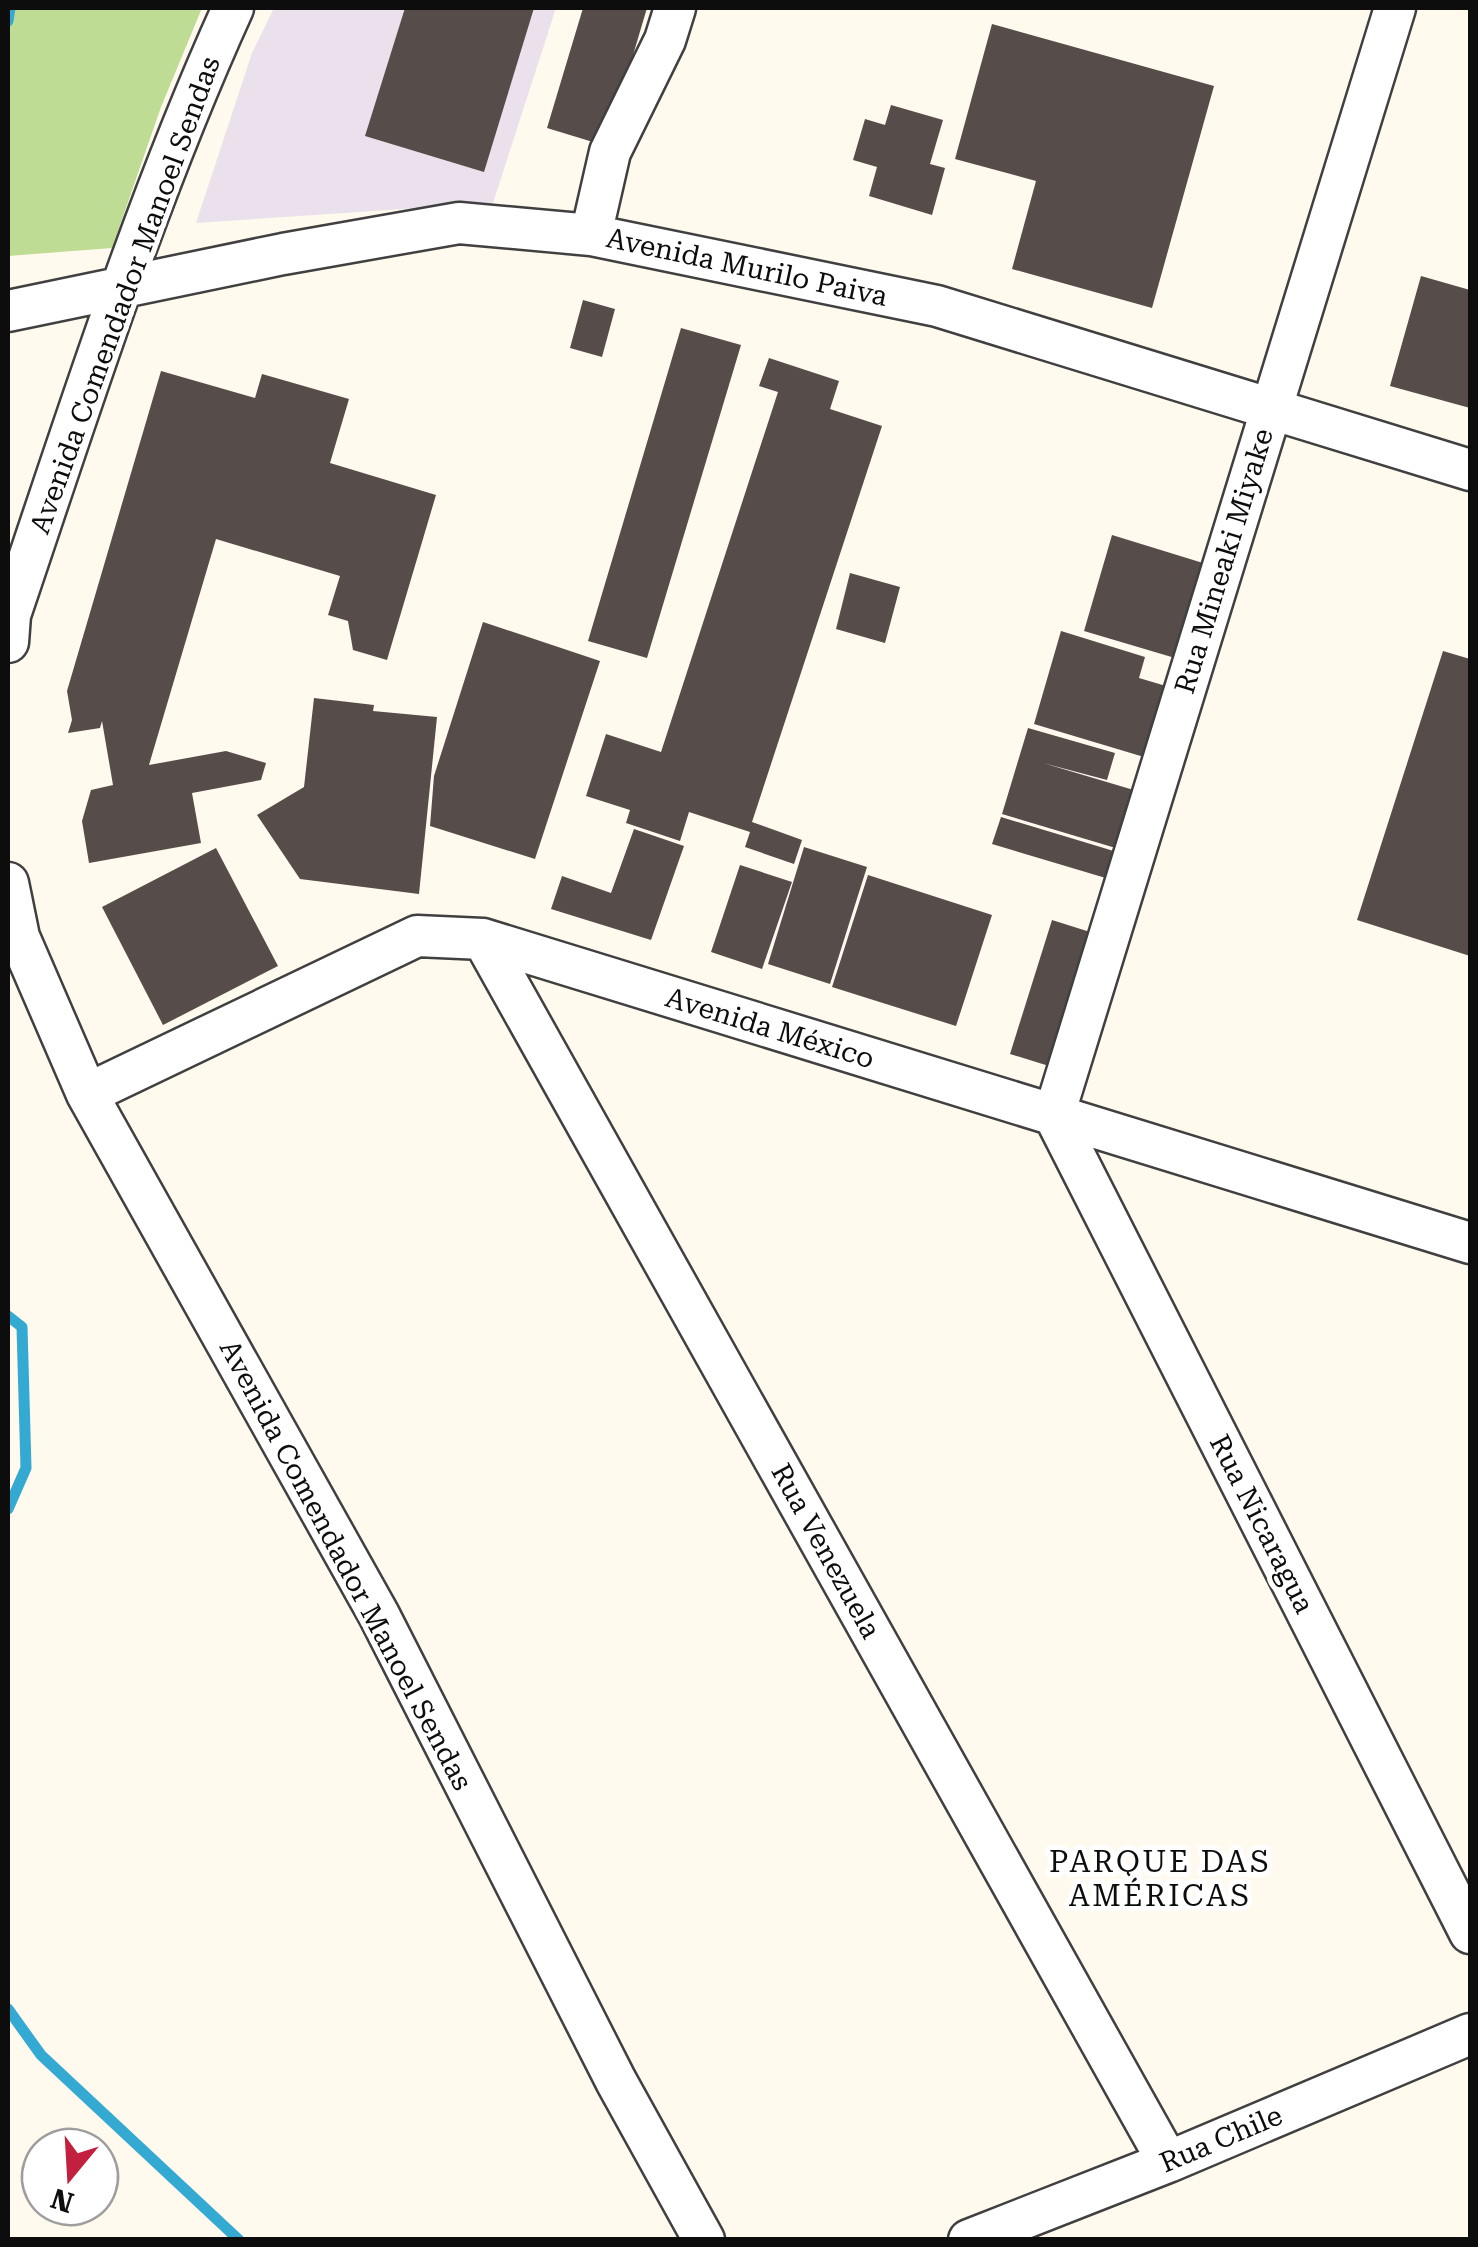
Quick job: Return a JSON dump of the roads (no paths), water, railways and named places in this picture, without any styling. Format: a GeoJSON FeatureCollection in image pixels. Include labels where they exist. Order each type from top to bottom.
{"type":"FeatureCollection","features":[{"type":"Feature","properties":{"kind":"street","name":"Avenida Comendador Manoel Sendas"},"geometry":{"type":"LineString","coordinates":[[8,642],[10,615],[121,288],[194,92],[233,8]]}},
{"type":"Feature","properties":{"kind":"street"},"geometry":{"type":"LineString","coordinates":[[592,235],[610,152],[664,40],[675,8]]}},
{"type":"Feature","properties":{"kind":"street","name":"Rua Mineaki Miyake"},"geometry":{"type":"LineString","coordinates":[[1054,1115],[1395,8]]}},
{"type":"Feature","properties":{"kind":"street","name":"Avenida Murilo Paiva"},"geometry":{"type":"LineString","coordinates":[[8,312],[282,254],[459,224],[592,235],[937,306],[1470,470]]}},
{"type":"Feature","properties":{"kind":"street","name":"Avenida Comendador Manoel Sendas"},"geometry":{"type":"LineString","coordinates":[[8,883],[19,937],[87,1094],[379,1615],[616,2081],[704,2240]]}},
{"type":"Feature","properties":{"kind":"street","name":"Avenida México"},"geometry":{"type":"LineString","coordinates":[[87,1094],[418,936],[484,940],[1470,1244]]}},
{"type":"Feature","properties":{"kind":"street","name":"Rua Venezuela"},"geometry":{"type":"LineString","coordinates":[[484,940],[1168,2162]]}},
{"type":"Feature","properties":{"kind":"street","name":"Rua Nicaragua"},"geometry":{"type":"LineString","coordinates":[[1054,1115],[1470,1933]]}},
{"type":"Feature","properties":{"kind":"street","name":"Rua Chile"},"geometry":{"type":"LineString","coordinates":[[969,2240],[1168,2162],[1470,2034]]}},
{"type":"Feature","properties":{"kind":"waterway"},"geometry":{"type":"LineString","coordinates":[[8,21],[10,8]]}},
{"type":"Feature","properties":{"kind":"waterway"},"geometry":{"type":"LineString","coordinates":[[8,1316],[22,1327],[26,1468],[8,1509]]}},
{"type":"Feature","properties":{"kind":"waterway"},"geometry":{"type":"LineString","coordinates":[[8,2009],[41,2055],[239,2240]]}},
{"type":"Feature","properties":{"kind":"district","name":"PARQUE DAS AMÉRICAS"},"geometry":{"type":"Point","coordinates":[1160,1878]}}]}
